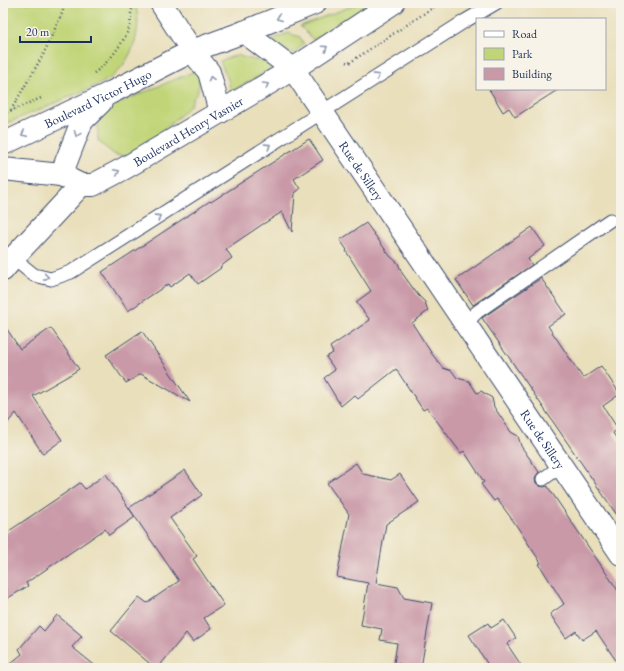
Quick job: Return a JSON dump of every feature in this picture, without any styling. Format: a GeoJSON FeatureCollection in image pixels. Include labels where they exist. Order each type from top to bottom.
{"type":"FeatureCollection","features":[{"type":"Feature","properties":{"kind":"street"},"geometry":{"type":"LineString","coordinates":[[161,3],[192,51],[209,72],[220,112]]}},
{"type":"Feature","properties":{"kind":"street","name":"Boulevard Victor Hugo"},"geometry":{"type":"LineString","coordinates":[[3,144],[110,93],[192,51],[244,32],[315,3]]}},
{"type":"Feature","properties":{"kind":"street","name":"Boulevard Henry Vasnier"},"geometry":{"type":"LineString","coordinates":[[81,185],[93,185],[125,168],[293,69],[393,3]]}},
{"type":"Feature","properties":{"kind":"street","name":"Rue de Sillery"},"geometry":{"type":"LineString","coordinates":[[244,32],[293,69],[621,554]]}},
{"type":"Feature","properties":{"kind":"street"},"geometry":{"type":"LineString","coordinates":[[62,175],[82,121],[110,93]]}},
{"type":"Feature","properties":{"kind":"street"},"geometry":{"type":"LineString","coordinates":[[3,169],[62,175],[81,185],[8,264]]}},
{"type":"Feature","properties":{"kind":"lane"},"geometry":{"type":"LineString","coordinates":[[8,264],[34,275],[51,279],[71,272],[465,21],[496,3]]}},
{"type":"Feature","properties":{"kind":"lane"},"geometry":{"type":"LineString","coordinates":[[465,324],[478,312],[610,220]]}},
{"type":"Feature","properties":{"kind":"lane"},"geometry":{"type":"LineString","coordinates":[[543,479],[561,466]]}},
{"type":"Feature","properties":{"kind":"path"},"geometry":{"type":"LineString","coordinates":[[11,110],[43,55],[64,11],[64,3]]}},
{"type":"Feature","properties":{"kind":"path"},"geometry":{"type":"LineString","coordinates":[[94,74],[114,54],[130,25],[132,9],[138,3]]}},
{"type":"Feature","properties":{"kind":"path"},"geometry":{"type":"LineString","coordinates":[[3,114],[46,96]]}},
{"type":"Feature","properties":{"kind":"green space"},"geometry":{"type":"Polygon","coordinates":[[[3,3],[135,3],[138,23],[137,33],[131,52],[126,61],[113,76],[100,84],[3,125],[3,3]]]}},
{"type":"Feature","properties":{"kind":"green space"},"geometry":{"type":"Polygon","coordinates":[[[360,3],[373,3],[313,40],[300,26],[360,3]]]}},
{"type":"Feature","properties":{"kind":"green space"},"geometry":{"type":"Polygon","coordinates":[[[288,33],[300,37],[304,44],[294,53],[290,53],[271,40],[288,33]]]}},
{"type":"Feature","properties":{"kind":"green space"},"geometry":{"type":"Polygon","coordinates":[[[237,55],[273,63],[270,70],[230,92],[229,82],[220,61],[237,55]]]}},
{"type":"Feature","properties":{"kind":"green space"},"geometry":{"type":"Polygon","coordinates":[[[195,71],[200,80],[197,94],[189,107],[153,140],[130,156],[115,155],[98,141],[99,122],[109,107],[195,71]]]}},
{"type":"Feature","properties":{"kind":"building"},"geometry":{"type":"Polygon","coordinates":[[[490,90],[557,90],[515,117],[509,108],[503,112],[490,90]]]}},
{"type":"Feature","properties":{"kind":"building"},"geometry":{"type":"Polygon","coordinates":[[[309,139],[323,160],[294,179],[300,189],[295,193],[292,232],[282,212],[226,249],[232,258],[220,267],[221,268],[198,284],[190,273],[170,287],[168,284],[128,311],[102,272],[210,201],[211,202],[309,139]]]}},
{"type":"Feature","properties":{"kind":"building"},"geometry":{"type":"Polygon","coordinates":[[[366,223],[390,256],[398,263],[402,273],[425,302],[428,311],[412,323],[432,354],[443,368],[452,371],[457,378],[469,381],[477,393],[481,391],[492,398],[494,407],[511,432],[518,436],[521,446],[539,472],[535,479],[536,483],[544,487],[548,486],[621,595],[621,668],[596,631],[582,640],[576,631],[566,638],[550,614],[564,604],[539,564],[541,563],[497,499],[494,501],[481,484],[484,482],[464,451],[461,453],[427,408],[423,410],[396,369],[358,399],[354,395],[341,406],[324,378],[335,370],[326,357],[333,353],[330,347],[370,320],[356,302],[371,291],[340,240],[366,223]]]}},
{"type":"Feature","properties":{"kind":"building"},"geometry":{"type":"Polygon","coordinates":[[[532,227],[545,246],[528,259],[532,265],[473,305],[456,280],[532,227]]]}},
{"type":"Feature","properties":{"kind":"building"},"geometry":{"type":"Polygon","coordinates":[[[541,278],[566,314],[548,326],[583,378],[601,366],[620,394],[603,406],[618,429],[613,433],[621,445],[621,521],[482,318],[541,278]]]}},
{"type":"Feature","properties":{"kind":"building"},"geometry":{"type":"Polygon","coordinates":[[[3,323],[20,349],[51,328],[79,369],[33,396],[62,440],[43,454],[16,413],[3,428],[3,323]]]}},
{"type":"Feature","properties":{"kind":"building"},"geometry":{"type":"Polygon","coordinates":[[[142,331],[190,402],[141,374],[126,383],[106,355],[142,331]]]}},
{"type":"Feature","properties":{"kind":"building"},"geometry":{"type":"Polygon","coordinates":[[[356,463],[363,474],[391,480],[400,474],[419,502],[386,524],[376,583],[398,587],[404,598],[432,603],[421,668],[400,668],[401,664],[394,663],[397,643],[380,640],[382,629],[361,625],[368,583],[337,577],[349,514],[327,483],[356,463]]]}},
{"type":"Feature","properties":{"kind":"building"},"geometry":{"type":"Polygon","coordinates":[[[185,470],[202,495],[170,518],[197,556],[193,559],[224,605],[204,618],[211,629],[193,642],[186,633],[158,668],[155,668],[111,631],[139,597],[147,603],[179,581],[129,508],[185,470]]]}},
{"type":"Feature","properties":{"kind":"building"},"geometry":{"type":"Polygon","coordinates":[[[106,474],[135,517],[109,535],[105,529],[26,583],[28,586],[3,601],[3,535],[80,483],[85,489],[106,474]]]}},
{"type":"Feature","properties":{"kind":"building"},"geometry":{"type":"Polygon","coordinates":[[[57,615],[82,636],[72,647],[98,668],[5,668],[22,654],[19,649],[39,626],[44,631],[57,615]]]}},
{"type":"Feature","properties":{"kind":"building"},"geometry":{"type":"Polygon","coordinates":[[[504,620],[516,638],[507,644],[523,668],[490,668],[469,635],[488,623],[491,628],[504,620]]]}}]}
